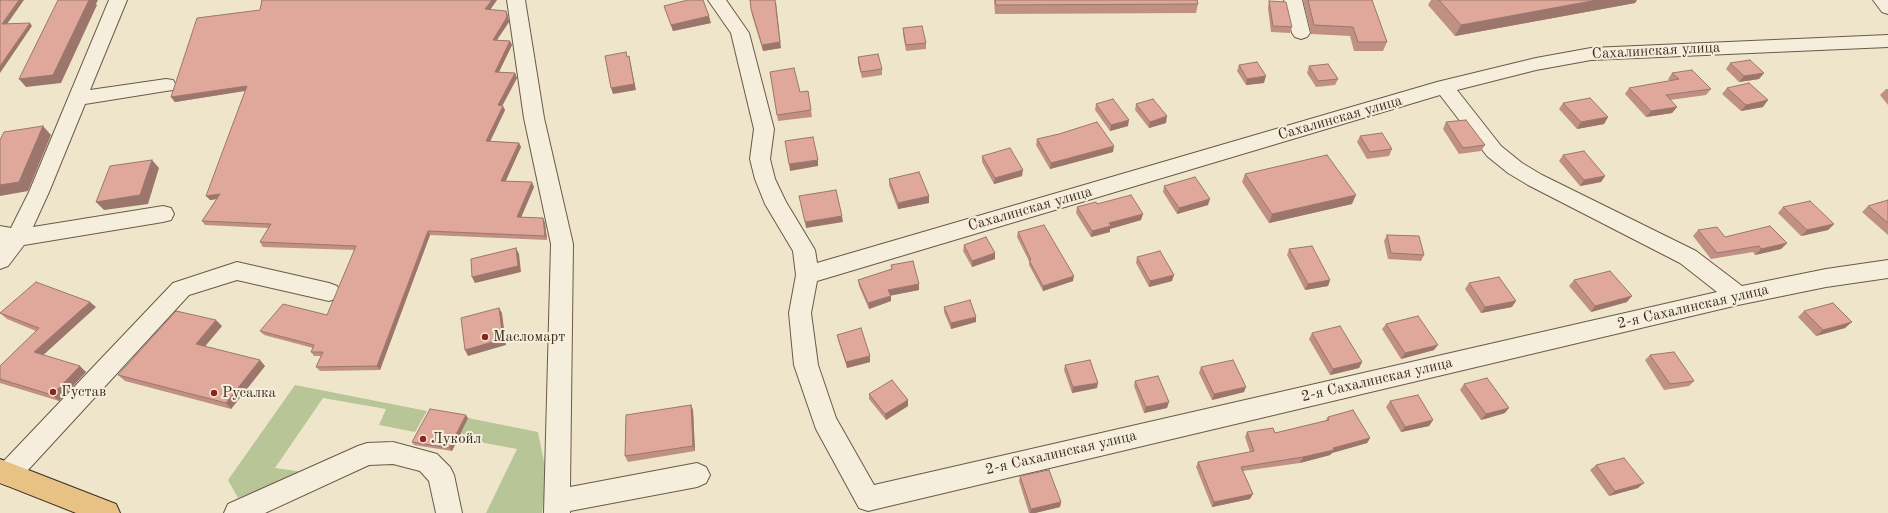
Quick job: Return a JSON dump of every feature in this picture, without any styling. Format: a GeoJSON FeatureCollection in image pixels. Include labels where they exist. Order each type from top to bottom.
{"type":"FeatureCollection","features":[{"type":"Feature","properties":{"kind":"main road"},"geometry":{"type":"LineString","coordinates":[[4,472],[107,513]]}},
{"type":"Feature","properties":{"kind":"street"},"geometry":{"type":"LineString","coordinates":[[0,260],[8,236],[39,192],[118,0]]}},
{"type":"Feature","properties":{"kind":"street"},"geometry":{"type":"LineString","coordinates":[[516,0],[534,118],[562,244],[557,507],[697,475]]}},
{"type":"Feature","properties":{"kind":"street"},"geometry":{"type":"LineString","coordinates":[[717,0],[740,33],[764,129],[760,159],[765,179],[776,204],[804,250],[807,275],[800,313],[806,366],[825,421],[867,506]]}},
{"type":"Feature","properties":{"kind":"street"},"geometry":{"type":"LineString","coordinates":[[1293,0],[1300,33]]}},
{"type":"Feature","properties":{"kind":"street"},"geometry":{"type":"LineString","coordinates":[[1882,0],[1888,8]]}},
{"type":"Feature","properties":{"kind":"street","name":"Сахалинская улица"},"geometry":{"type":"LineString","coordinates":[[807,275],[1444,87],[1536,64],[1591,54],[1654,50],[1888,42]]}},
{"type":"Feature","properties":{"kind":"street"},"geometry":{"type":"LineString","coordinates":[[77,99],[166,85]]}},
{"type":"Feature","properties":{"kind":"street"},"geometry":{"type":"LineString","coordinates":[[1444,87],[1494,150],[1515,168],[1535,180],[1688,257],[1738,296]]}},
{"type":"Feature","properties":{"kind":"street"},"geometry":{"type":"LineString","coordinates":[[8,236],[162,214]]}},
{"type":"Feature","properties":{"kind":"street","name":"2-я Сахалинская улица"},"geometry":{"type":"LineString","coordinates":[[867,506],[1738,296],[1826,278],[1888,270]]}},
{"type":"Feature","properties":{"kind":"street"},"geometry":{"type":"LineString","coordinates":[[4,472],[181,289],[237,271],[329,292]]}},
{"type":"Feature","properties":{"kind":"street"},"geometry":{"type":"LineString","coordinates":[[237,513],[366,454],[393,453],[428,462],[441,475],[449,513]]}},
{"type":"Feature","properties":{"kind":"green space"},"geometry":{"type":"Polygon","coordinates":[[[295,385],[427,411],[415,432],[379,425],[386,409],[323,398],[275,468],[304,472],[238,498],[228,480],[295,385]]]}},
{"type":"Feature","properties":{"kind":"green space"},"geometry":{"type":"Polygon","coordinates":[[[468,418],[538,432],[547,477],[542,513],[486,513],[517,449],[458,438],[468,418]]]}},
{"type":"Feature","properties":{"kind":"building"},"geometry":{"type":"Polygon","coordinates":[[[0,0],[19,0],[2,24],[30,23],[0,66],[0,0]]]}},
{"type":"Feature","properties":{"kind":"building"},"geometry":{"type":"Polygon","coordinates":[[[58,0],[89,0],[53,75],[19,79],[58,0]]]}},
{"type":"Feature","properties":{"kind":"building"},"geometry":{"type":"Polygon","coordinates":[[[262,0],[492,0],[485,9],[506,11],[507,17],[493,40],[510,41],[495,72],[515,73],[498,105],[503,106],[486,141],[519,143],[501,181],[532,182],[517,217],[543,218],[545,236],[428,231],[377,366],[316,367],[323,352],[311,352],[314,345],[260,331],[283,304],[327,315],[356,246],[260,242],[271,224],[202,221],[220,194],[206,196],[247,86],[171,97],[197,18],[260,10],[262,0]]]}},
{"type":"Feature","properties":{"kind":"building"},"geometry":{"type":"Polygon","coordinates":[[[688,0],[703,0],[709,16],[671,25],[664,6],[688,0]]]}},
{"type":"Feature","properties":{"kind":"building"},"geometry":{"type":"Polygon","coordinates":[[[750,0],[775,0],[780,42],[762,45],[751,9],[750,0]]]}},
{"type":"Feature","properties":{"kind":"building"},"geometry":{"type":"Polygon","coordinates":[[[995,0],[1197,0],[1198,4],[996,5],[995,0]]]}},
{"type":"Feature","properties":{"kind":"building"},"geometry":{"type":"Polygon","coordinates":[[[1308,0],[1372,0],[1387,42],[1358,42],[1353,27],[1314,25],[1308,0]]]}},
{"type":"Feature","properties":{"kind":"building"},"geometry":{"type":"Polygon","coordinates":[[[1439,0],[1597,0],[1461,25],[1439,0]]]}},
{"type":"Feature","properties":{"kind":"building"},"geometry":{"type":"Polygon","coordinates":[[[1269,1],[1286,2],[1292,27],[1273,26],[1269,1]]]}},
{"type":"Feature","properties":{"kind":"building"},"geometry":{"type":"Polygon","coordinates":[[[922,26],[926,43],[906,45],[903,28],[922,26]]]}},
{"type":"Feature","properties":{"kind":"building"},"geometry":{"type":"Polygon","coordinates":[[[626,52],[627,57],[629,56],[634,84],[611,88],[605,56],[626,52]]]}},
{"type":"Feature","properties":{"kind":"building"},"geometry":{"type":"Polygon","coordinates":[[[878,54],[882,69],[861,72],[858,57],[878,54]]]}},
{"type":"Feature","properties":{"kind":"building"},"geometry":{"type":"Polygon","coordinates":[[[1750,60],[1764,73],[1744,76],[1730,63],[1750,60]]]}},
{"type":"Feature","properties":{"kind":"building"},"geometry":{"type":"Polygon","coordinates":[[[1257,62],[1266,76],[1247,79],[1239,65],[1257,62]]]}},
{"type":"Feature","properties":{"kind":"building"},"geometry":{"type":"Polygon","coordinates":[[[1328,64],[1338,79],[1318,81],[1309,66],[1328,64]]]}},
{"type":"Feature","properties":{"kind":"building"},"geometry":{"type":"Polygon","coordinates":[[[794,68],[800,92],[808,91],[811,110],[777,115],[770,72],[794,68]]]}},
{"type":"Feature","properties":{"kind":"building"},"geometry":{"type":"Polygon","coordinates":[[[1692,70],[1711,89],[1666,95],[1677,107],[1651,111],[1629,88],[1679,79],[1672,73],[1692,70]]]}},
{"type":"Feature","properties":{"kind":"building"},"geometry":{"type":"Polygon","coordinates":[[[1749,83],[1768,100],[1746,105],[1727,88],[1749,83]]]}},
{"type":"Feature","properties":{"kind":"building"},"geometry":{"type":"Polygon","coordinates":[[[1590,98],[1608,117],[1581,122],[1563,103],[1590,98]]]}},
{"type":"Feature","properties":{"kind":"building"},"geometry":{"type":"Polygon","coordinates":[[[1113,99],[1129,120],[1111,125],[1096,104],[1113,99]]]}},
{"type":"Feature","properties":{"kind":"building"},"geometry":{"type":"Polygon","coordinates":[[[1153,99],[1167,116],[1150,122],[1136,104],[1153,99]]]}},
{"type":"Feature","properties":{"kind":"building"},"geometry":{"type":"Polygon","coordinates":[[[1466,120],[1485,145],[1463,148],[1446,122],[1466,120]]]}},
{"type":"Feature","properties":{"kind":"building"},"geometry":{"type":"Polygon","coordinates":[[[1097,122],[1114,146],[1051,163],[1037,139],[1059,134],[1097,122]]]}},
{"type":"Feature","properties":{"kind":"building"},"geometry":{"type":"Polygon","coordinates":[[[43,126],[19,182],[0,185],[0,140],[4,132],[43,126]]]}},
{"type":"Feature","properties":{"kind":"building"},"geometry":{"type":"Polygon","coordinates":[[[1382,133],[1392,149],[1370,152],[1360,136],[1382,133]]]}},
{"type":"Feature","properties":{"kind":"building"},"geometry":{"type":"Polygon","coordinates":[[[813,137],[818,160],[789,164],[785,141],[813,137]]]}},
{"type":"Feature","properties":{"kind":"building"},"geometry":{"type":"Polygon","coordinates":[[[1010,148],[1023,170],[995,178],[982,156],[1010,148]]]}},
{"type":"Feature","properties":{"kind":"building"},"geometry":{"type":"Polygon","coordinates":[[[1584,151],[1605,176],[1584,180],[1563,155],[1584,151]]]}},
{"type":"Feature","properties":{"kind":"building"},"geometry":{"type":"Polygon","coordinates":[[[1327,155],[1356,195],[1272,214],[1245,174],[1327,155]]]}},
{"type":"Feature","properties":{"kind":"building"},"geometry":{"type":"Polygon","coordinates":[[[152,160],[140,195],[96,202],[110,166],[152,160]]]}},
{"type":"Feature","properties":{"kind":"building"},"geometry":{"type":"Polygon","coordinates":[[[919,172],[929,196],[898,203],[889,179],[919,172]]]}},
{"type":"Feature","properties":{"kind":"building"},"geometry":{"type":"Polygon","coordinates":[[[1195,177],[1210,199],[1179,208],[1164,186],[1195,177]]]}},
{"type":"Feature","properties":{"kind":"building"},"geometry":{"type":"Polygon","coordinates":[[[836,190],[842,216],[805,222],[799,196],[836,190]]]}},
{"type":"Feature","properties":{"kind":"building"},"geometry":{"type":"Polygon","coordinates":[[[1131,195],[1143,214],[1109,223],[1111,226],[1092,231],[1077,207],[1096,202],[1097,204],[1131,195]]]}},
{"type":"Feature","properties":{"kind":"building"},"geometry":{"type":"Polygon","coordinates":[[[1888,200],[1888,223],[1868,206],[1888,200]]]}},
{"type":"Feature","properties":{"kind":"building"},"geometry":{"type":"Polygon","coordinates":[[[1810,201],[1834,224],[1807,230],[1783,207],[1810,201]]]}},
{"type":"Feature","properties":{"kind":"building"},"geometry":{"type":"Polygon","coordinates":[[[1044,225],[1074,276],[1043,286],[1029,260],[1031,260],[1018,232],[1044,225]]]}},
{"type":"Feature","properties":{"kind":"building"},"geometry":{"type":"Polygon","coordinates":[[[1770,226],[1787,243],[1761,249],[1759,246],[1717,253],[1698,230],[1717,227],[1725,237],[1770,226]]]}},
{"type":"Feature","properties":{"kind":"building"},"geometry":{"type":"Polygon","coordinates":[[[1387,235],[1419,236],[1424,255],[1391,253],[1387,235]]]}},
{"type":"Feature","properties":{"kind":"building"},"geometry":{"type":"Polygon","coordinates":[[[986,237],[995,253],[972,261],[964,245],[986,237]]]}},
{"type":"Feature","properties":{"kind":"building"},"geometry":{"type":"Polygon","coordinates":[[[1312,246],[1330,280],[1308,284],[1289,249],[1312,246]]]}},
{"type":"Feature","properties":{"kind":"building"},"geometry":{"type":"Polygon","coordinates":[[[516,248],[518,266],[472,277],[471,259],[516,248]]]}},
{"type":"Feature","properties":{"kind":"building"},"geometry":{"type":"Polygon","coordinates":[[[1160,251],[1174,275],[1150,281],[1137,257],[1160,251]]]}},
{"type":"Feature","properties":{"kind":"building"},"geometry":{"type":"Polygon","coordinates":[[[913,261],[919,284],[888,290],[891,296],[868,303],[858,280],[892,269],[891,265],[913,261]]]}},
{"type":"Feature","properties":{"kind":"building"},"geometry":{"type":"Polygon","coordinates":[[[1610,271],[1632,296],[1595,306],[1574,280],[1610,271]]]}},
{"type":"Feature","properties":{"kind":"building"},"geometry":{"type":"Polygon","coordinates":[[[1499,277],[1516,301],[1485,307],[1469,283],[1499,277]]]}},
{"type":"Feature","properties":{"kind":"building"},"geometry":{"type":"Polygon","coordinates":[[[36,282],[90,302],[34,352],[80,366],[52,395],[0,379],[0,366],[39,328],[0,313],[36,282]]]}},
{"type":"Feature","properties":{"kind":"building"},"geometry":{"type":"Polygon","coordinates":[[[970,300],[976,317],[951,323],[944,307],[970,300]]]}},
{"type":"Feature","properties":{"kind":"building"},"geometry":{"type":"Polygon","coordinates":[[[1833,303],[1852,322],[1823,330],[1804,311],[1833,303]]]}},
{"type":"Feature","properties":{"kind":"building"},"geometry":{"type":"Polygon","coordinates":[[[499,308],[503,339],[465,350],[461,318],[499,308]]]}},
{"type":"Feature","properties":{"kind":"building"},"geometry":{"type":"Polygon","coordinates":[[[176,311],[216,320],[196,344],[260,360],[226,403],[118,375],[176,311]]]}},
{"type":"Feature","properties":{"kind":"building"},"geometry":{"type":"Polygon","coordinates":[[[1418,316],[1438,345],[1405,353],[1386,324],[1418,316]]]}},
{"type":"Feature","properties":{"kind":"building"},"geometry":{"type":"Polygon","coordinates":[[[1340,326],[1362,362],[1333,369],[1312,333],[1340,326]]]}},
{"type":"Feature","properties":{"kind":"building"},"geometry":{"type":"Polygon","coordinates":[[[861,328],[870,356],[846,362],[837,335],[861,328]]]}},
{"type":"Feature","properties":{"kind":"building"},"geometry":{"type":"Polygon","coordinates":[[[1674,352],[1694,381],[1670,384],[1650,355],[1674,352]]]}},
{"type":"Feature","properties":{"kind":"building"},"geometry":{"type":"Polygon","coordinates":[[[1090,360],[1098,383],[1073,387],[1065,365],[1090,360]]]}},
{"type":"Feature","properties":{"kind":"building"},"geometry":{"type":"Polygon","coordinates":[[[1233,360],[1246,387],[1214,394],[1201,367],[1233,360]]]}},
{"type":"Feature","properties":{"kind":"building"},"geometry":{"type":"Polygon","coordinates":[[[1158,376],[1169,402],[1146,407],[1135,381],[1158,376]]]}},
{"type":"Feature","properties":{"kind":"building"},"geometry":{"type":"Polygon","coordinates":[[[1487,378],[1509,408],[1486,414],[1464,384],[1487,378]]]}},
{"type":"Feature","properties":{"kind":"building"},"geometry":{"type":"Polygon","coordinates":[[[892,380],[908,400],[885,414],[869,394],[892,380]]]}},
{"type":"Feature","properties":{"kind":"building"},"geometry":{"type":"Polygon","coordinates":[[[1418,395],[1433,420],[1405,427],[1390,401],[1418,395]]]}},
{"type":"Feature","properties":{"kind":"building"},"geometry":{"type":"Polygon","coordinates":[[[691,405],[693,446],[625,456],[626,415],[691,405]]]}},
{"type":"Feature","properties":{"kind":"building"},"geometry":{"type":"Polygon","coordinates":[[[430,409],[466,415],[449,448],[412,442],[430,409]]]}},
{"type":"Feature","properties":{"kind":"building"},"geometry":{"type":"Polygon","coordinates":[[[1353,410],[1370,438],[1333,448],[1334,450],[1303,457],[1241,467],[1253,494],[1214,502],[1198,462],[1254,451],[1247,432],[1273,428],[1275,433],[1329,420],[1328,417],[1353,410]]]}},
{"type":"Feature","properties":{"kind":"building"},"geometry":{"type":"Polygon","coordinates":[[[1624,458],[1644,483],[1615,491],[1596,465],[1624,458]]]}},
{"type":"Feature","properties":{"kind":"building"},"geometry":{"type":"Polygon","coordinates":[[[1049,470],[1061,502],[1031,509],[1020,476],[1049,470]]]}},
{"type":"Feature","properties":{"kind":"place","name":"Масломарт"},"geometry":{"type":"Point","coordinates":[485,337]}},
{"type":"Feature","properties":{"kind":"place","name":"Густав"},"geometry":{"type":"Point","coordinates":[53,392]}},
{"type":"Feature","properties":{"kind":"place","name":"Русалка"},"geometry":{"type":"Point","coordinates":[214,393]}},
{"type":"Feature","properties":{"kind":"place","name":"Лукойл"},"geometry":{"type":"Point","coordinates":[423,439]}}]}
